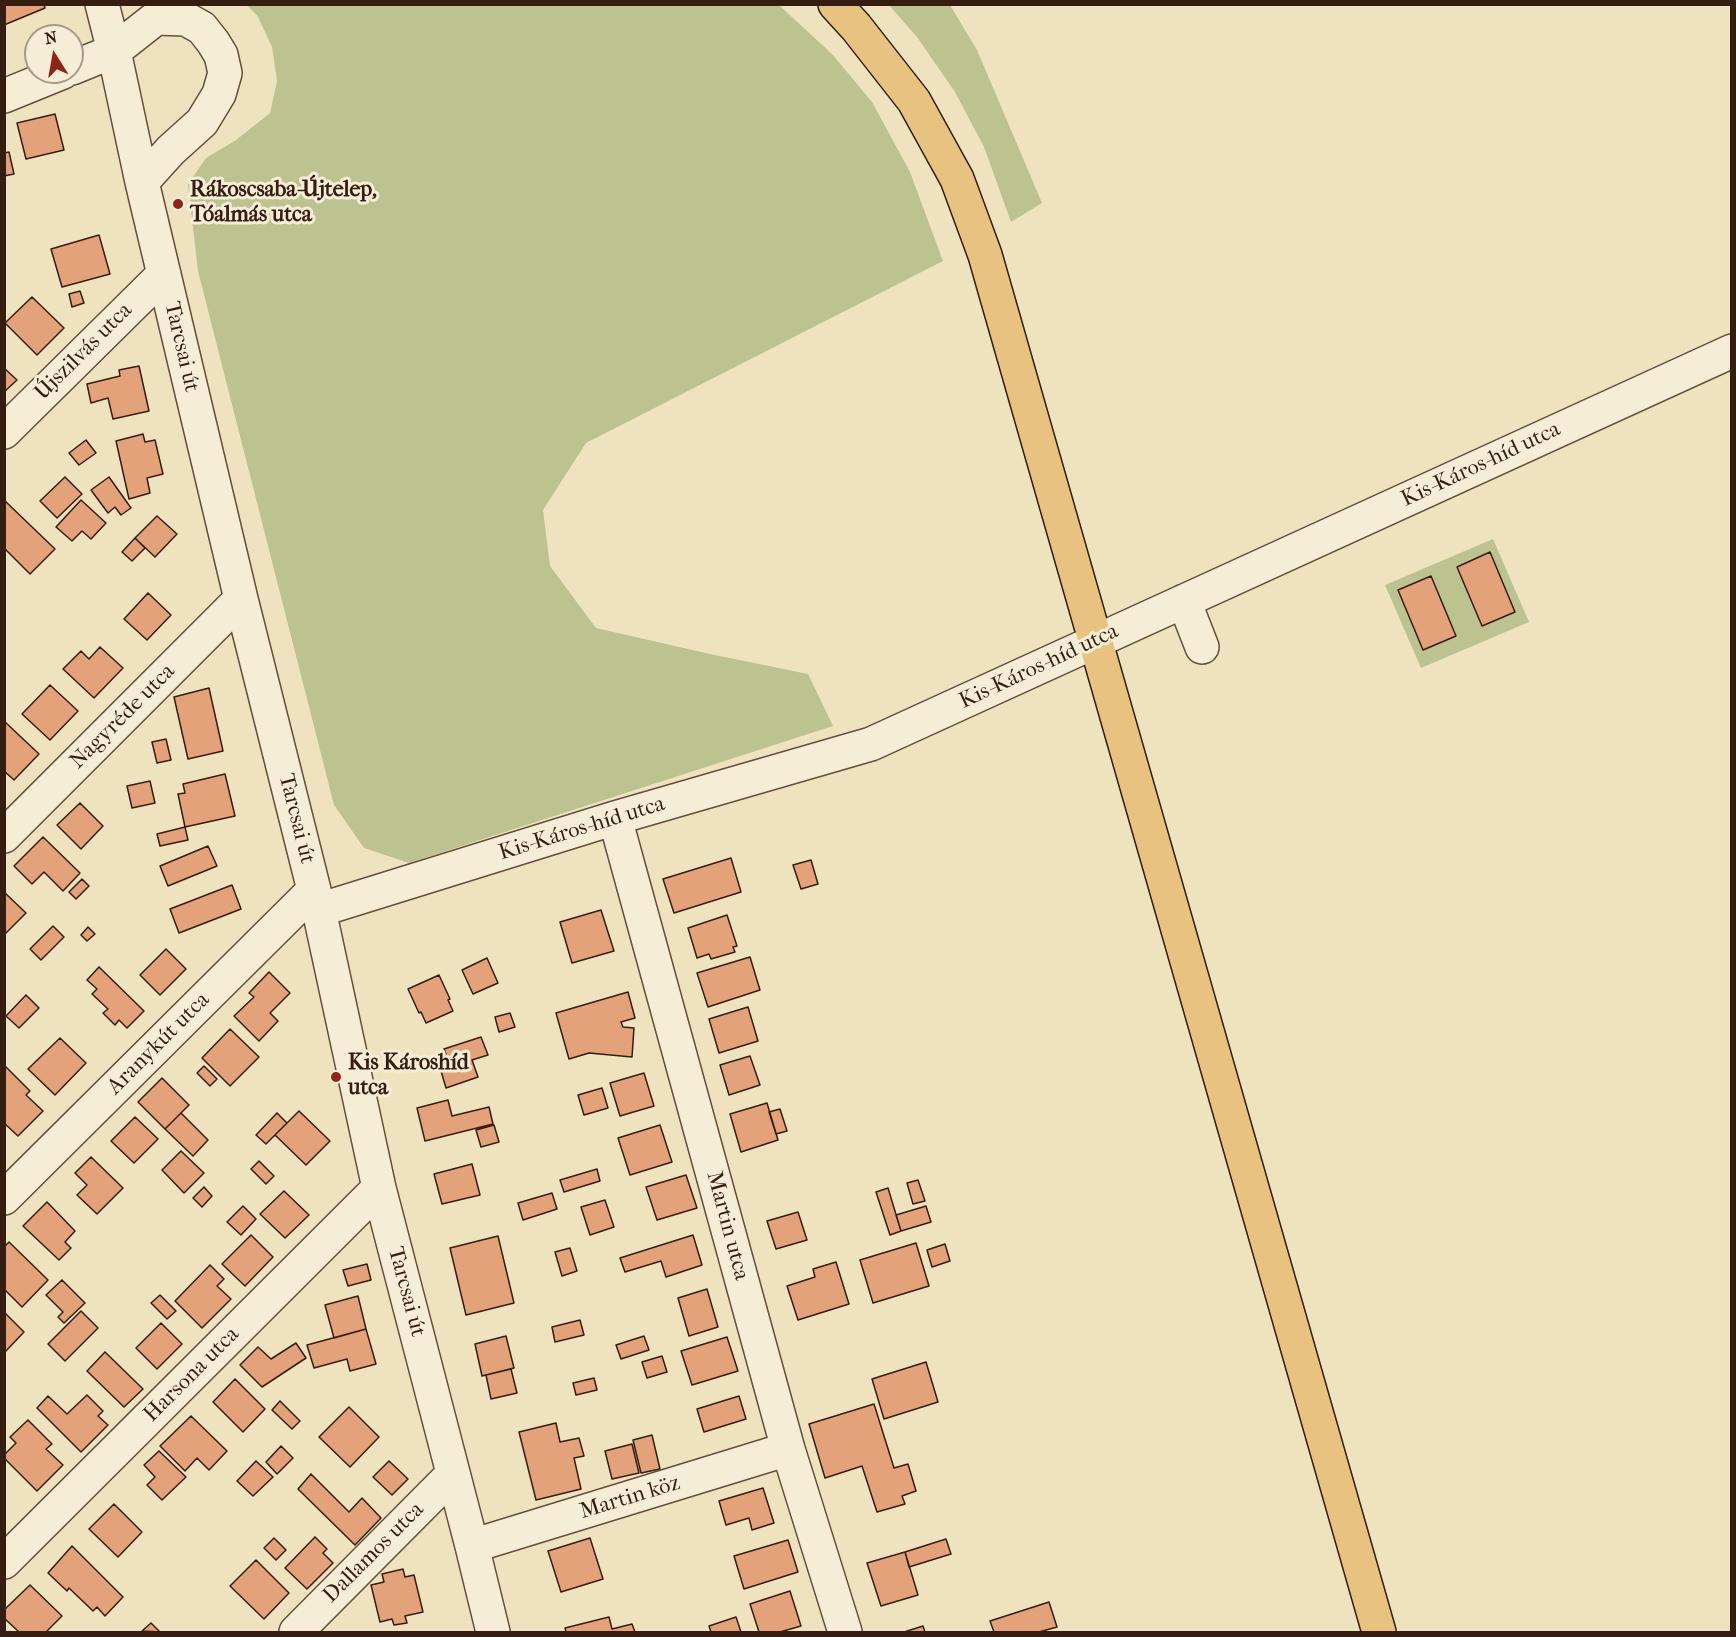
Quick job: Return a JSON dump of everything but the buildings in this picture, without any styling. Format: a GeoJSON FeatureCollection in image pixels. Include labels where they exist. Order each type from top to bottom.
{"type":"FeatureCollection","features":[{"type":"Feature","properties":{"kind":"main road"},"geometry":{"type":"LineString","coordinates":[[835,4],[914,101],[957,178],[985,255],[1379,1632]]}},
{"type":"Feature","properties":{"kind":"street","name":"Tarcsai út"},"geometry":{"type":"LineString","coordinates":[[102,4],[164,274],[317,900],[379,1188],[493,1632]]}},
{"type":"Feature","properties":{"kind":"street"},"geometry":{"type":"LineString","coordinates":[[84,63],[114,51],[156,18],[186,19],[202,28],[221,55],[225,74],[219,94],[202,122],[171,150],[142,182]]}},
{"type":"Feature","properties":{"kind":"street"},"geometry":{"type":"LineString","coordinates":[[4,96],[34,84]]}},
{"type":"Feature","properties":{"kind":"street","name":"Újszilvás utca"},"geometry":{"type":"LineString","coordinates":[[4,432],[164,274]]}},
{"type":"Feature","properties":{"kind":"street","name":"Kis-Káros-híd utca"},"geometry":{"type":"LineString","coordinates":[[317,900],[615,818],[871,744],[1731,351]]}},
{"type":"Feature","properties":{"kind":"street","name":"Nagyréde utca"},"geometry":{"type":"LineString","coordinates":[[4,836],[242,599]]}},
{"type":"Feature","properties":{"kind":"street"},"geometry":{"type":"LineString","coordinates":[[1184,601],[1203,647]]}},
{"type":"Feature","properties":{"kind":"street","name":"Martin utca"},"geometry":{"type":"LineString","coordinates":[[615,818],[788,1449],[845,1632]]}},
{"type":"Feature","properties":{"kind":"street","name":"Aranykút utca"},"geometry":{"type":"LineString","coordinates":[[4,1198],[317,900]]}},
{"type":"Feature","properties":{"kind":"street","name":"Harsona utca"},"geometry":{"type":"LineString","coordinates":[[4,1562],[379,1188]]}},
{"type":"Feature","properties":{"kind":"street","name":"Martin köz"},"geometry":{"type":"LineString","coordinates":[[472,1546],[788,1449]]}},
{"type":"Feature","properties":{"kind":"street","name":"Dallamos utca"},"geometry":{"type":"LineString","coordinates":[[296,1632],[453,1474]]}},
{"type":"Feature","properties":{"kind":"green space"},"geometry":{"type":"Polygon","coordinates":[[[246,5],[779,5],[833,55],[872,102],[910,172],[943,261],[586,443],[543,510],[550,566],[596,628],[808,674],[833,726],[409,863],[364,848],[334,805],[198,271],[188,184],[206,158],[236,140],[270,113],[277,81],[272,47],[257,15],[246,5]]]}},
{"type":"Feature","properties":{"kind":"green space"},"geometry":{"type":"Polygon","coordinates":[[[889,5],[950,5],[977,50],[1042,203],[1011,222],[984,147],[955,92],[917,37],[889,5]]]}},
{"type":"Feature","properties":{"kind":"green space"},"geometry":{"type":"Polygon","coordinates":[[[1493,539],[1529,622],[1421,668],[1385,585],[1493,539]]]}},
{"type":"Feature","properties":{"kind":"place","name":"Rákoscsaba-Újtelep, Tóalmás utca"},"geometry":{"type":"Point","coordinates":[178,204]}},
{"type":"Feature","properties":{"kind":"place","name":"Kis Károshíd utca"},"geometry":{"type":"Point","coordinates":[336,1077]}}]}
